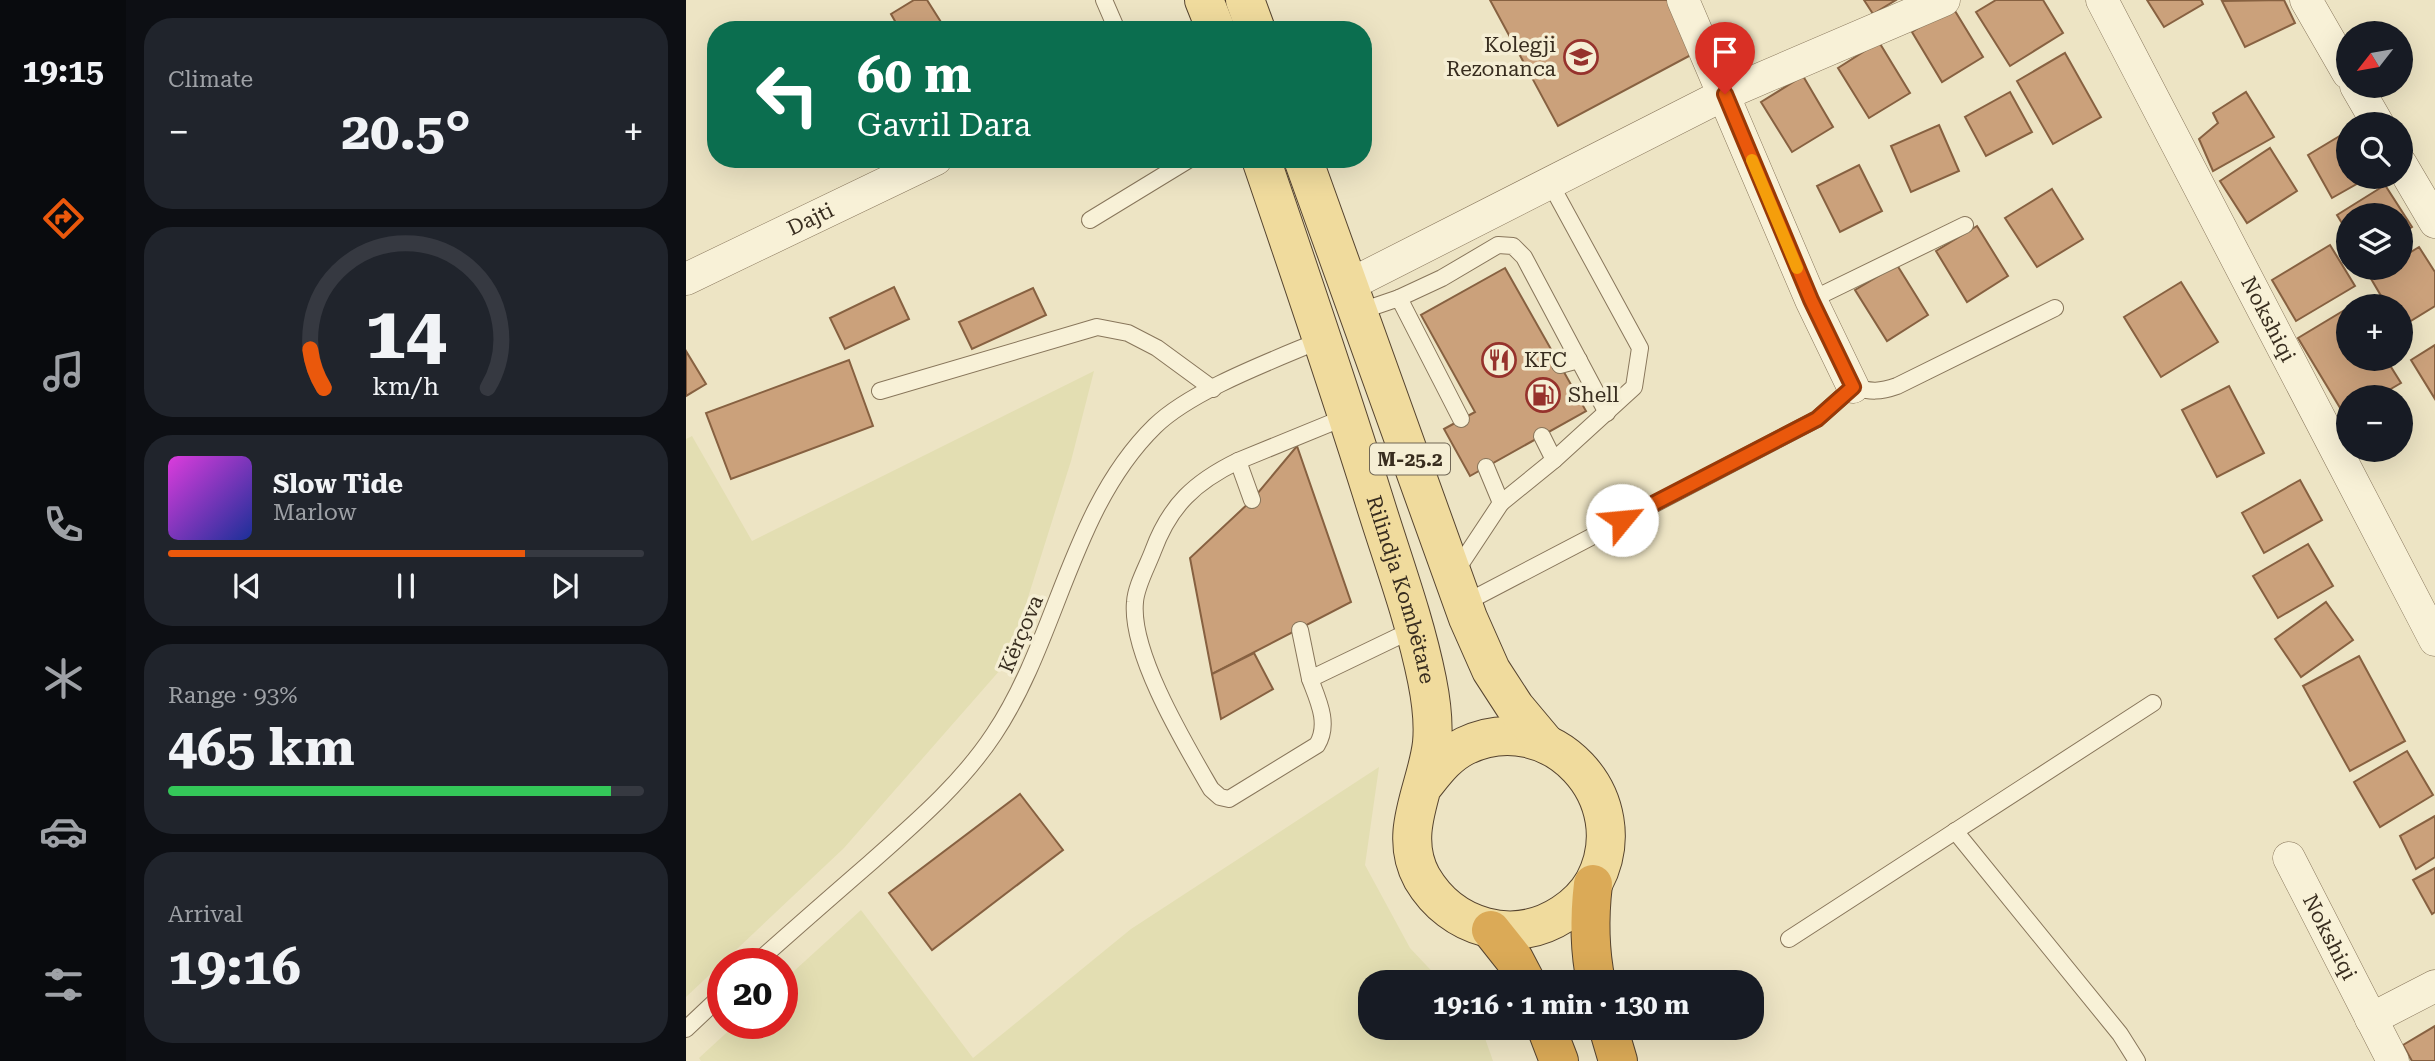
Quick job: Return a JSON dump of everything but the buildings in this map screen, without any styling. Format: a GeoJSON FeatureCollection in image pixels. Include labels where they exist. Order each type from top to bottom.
{"type":"FeatureCollection","features":[{"type":"Feature","properties":{"kind":"highway"},"geometry":{"type":"LineString","coordinates":[[1593,884],[1589,923],[1594,970]]}},
{"type":"Feature","properties":{"kind":"highway"},"geometry":{"type":"LineString","coordinates":[[1491,930],[1520,970]]}},
{"type":"Feature","properties":{"kind":"highway"},"geometry":{"type":"LineString","coordinates":[[1551,1040],[1559,1061]]}},
{"type":"Feature","properties":{"kind":"highway"},"geometry":{"type":"LineString","coordinates":[[1612,1040],[1618,1061]]}},
{"type":"Feature","properties":{"kind":"main road"},"geometry":{"type":"LineString","coordinates":[[1204,0],[1212,21]]}},
{"type":"Feature","properties":{"kind":"main road"},"geometry":{"type":"LineString","coordinates":[[1245,0],[1253,21]]}},
{"type":"Feature","properties":{"kind":"main road","name":"Rilindja Kombëtare"},"geometry":{"type":"LineString","coordinates":[[1264,168],[1323,339],[1415,629],[1432,711],[1432,742],[1424,785]]}},
{"type":"Feature","properties":{"kind":"main road","name":"M-25.2"},"geometry":{"type":"LineString","coordinates":[[1306,168],[1458,590],[1491,670],[1515,707],[1546,744]]}},
{"type":"Feature","properties":{"kind":"main road","name":"M-25.2"},"geometry":{"type":"LineString","coordinates":[[1519,736],[1546,744],[1570,758],[1589,778],[1601,803],[1606,831],[1603,858],[1593,884],[1574,907],[1549,923],[1521,931],[1491,930],[1462,919],[1438,901],[1420,875],[1412,845],[1413,814],[1424,785],[1441,763],[1464,747],[1491,738],[1519,736]]}},
{"type":"Feature","properties":{"kind":"street"},"geometry":{"type":"LineString","coordinates":[[1683,0],[1811,300],[1853,387]]}},
{"type":"Feature","properties":{"kind":"street"},"geometry":{"type":"LineString","coordinates":[[1353,299],[1550,183],[1725,94],[1944,0]]}},
{"type":"Feature","properties":{"kind":"street","name":"Nokshiqi"},"geometry":{"type":"LineString","coordinates":[[2102,0],[2435,640]]}},
{"type":"Feature","properties":{"kind":"street"},"geometry":{"type":"LineString","coordinates":[[2306,0],[2336,52]]}},
{"type":"Feature","properties":{"kind":"street","name":"Dajti"},"geometry":{"type":"LineString","coordinates":[[686,279],[917,168]]}},
{"type":"Feature","properties":{"kind":"street"},"geometry":{"type":"LineString","coordinates":[[2413,184],[2435,222]]}},
{"type":"Feature","properties":{"kind":"street","name":"Nokshiqi"},"geometry":{"type":"LineString","coordinates":[[2289,858],[2393,1061]]}},
{"type":"Feature","properties":{"kind":"street"},"geometry":{"type":"LineString","coordinates":[[2371,1018],[2435,986]]}},
{"type":"Feature","properties":{"kind":"lane"},"geometry":{"type":"LineString","coordinates":[[1104,0],[1113,21]]}},
{"type":"Feature","properties":{"kind":"lane"},"geometry":{"type":"LineString","coordinates":[[1090,220],[1176,168]]}},
{"type":"Feature","properties":{"kind":"lane"},"geometry":{"type":"LineString","coordinates":[[1458,590],[1501,503],[1554,460],[1634,387],[1640,348],[1550,183]]}},
{"type":"Feature","properties":{"kind":"lane"},"geometry":{"type":"LineString","coordinates":[[1811,300],[1965,225]]}},
{"type":"Feature","properties":{"kind":"lane"},"geometry":{"type":"LineString","coordinates":[[1353,299],[1399,298],[1442,278],[1498,246],[1513,246],[1524,257],[1606,413]]}},
{"type":"Feature","properties":{"kind":"lane"},"geometry":{"type":"LineString","coordinates":[[1399,298],[1461,402],[1461,419]]}},
{"type":"Feature","properties":{"kind":"lane"},"geometry":{"type":"LineString","coordinates":[[1458,590],[1817,419],[1853,387],[1870,392],[1897,386],[2056,308]]}},
{"type":"Feature","properties":{"kind":"lane"},"geometry":{"type":"LineString","coordinates":[[880,391],[1097,327],[1128,333],[1157,348],[1213,389]]}},
{"type":"Feature","properties":{"kind":"lane","name":"Kërçova"},"geometry":{"type":"LineString","coordinates":[[773,948],[919,820],[965,774],[1020,692],[1092,519],[1112,481],[1156,425],[1213,389],[1323,339]]}},
{"type":"Feature","properties":{"kind":"lane"},"geometry":{"type":"LineString","coordinates":[[1560,365],[1579,360]]}},
{"type":"Feature","properties":{"kind":"lane"},"geometry":{"type":"LineString","coordinates":[[1300,630],[1310,679],[1324,726],[1323,737],[1317,745],[1229,799],[1220,797],[1211,789],[1167,709],[1142,649],[1136,624],[1135,600],[1156,543],[1172,513],[1190,491],[1210,474],[1348,416]]}},
{"type":"Feature","properties":{"kind":"lane"},"geometry":{"type":"LineString","coordinates":[[1542,436],[1554,460]]}},
{"type":"Feature","properties":{"kind":"lane"},"geometry":{"type":"LineString","coordinates":[[1238,461],[1252,500]]}},
{"type":"Feature","properties":{"kind":"lane"},"geometry":{"type":"LineString","coordinates":[[1486,467],[1501,503]]}},
{"type":"Feature","properties":{"kind":"lane"},"geometry":{"type":"LineString","coordinates":[[1310,679],[1415,629]]}},
{"type":"Feature","properties":{"kind":"lane"},"geometry":{"type":"LineString","coordinates":[[1789,939],[2153,703]]}},
{"type":"Feature","properties":{"kind":"lane"},"geometry":{"type":"LineString","coordinates":[[1955,831],[2120,1034],[2137,1061]]}},
{"type":"Feature","properties":{"kind":"lane"},"geometry":{"type":"LineString","coordinates":[[686,1028],[707,1009]]}},
{"type":"Feature","properties":{"kind":"shaded area"},"geometry":{"type":"Polygon","coordinates":[[[1094,371],[1071,461],[1008,661],[844,848],[738,948],[707,948],[707,977],[686,997],[686,439],[692,436],[752,541],[1094,371]]]}},
{"type":"Feature","properties":{"kind":"shaded area"},"geometry":{"type":"Polygon","coordinates":[[[1379,767],[1365,865],[1410,948],[1431,970],[1358,970],[1358,1040],[1486,1040],[1493,1061],[701,1061],[699,1058],[720,1039],[798,1039],[798,967],[861,910],[973,1058],[1131,929],[1379,767]]]}},
{"type":"Feature","properties":{"kind":"slow traffic"},"geometry":{"type":"LineString","coordinates":[[1752,160],[1797,268]]}},
{"type":"Feature","properties":{"kind":"place","name":"Kolegji Rezonanca"},"geometry":{"type":"Point","coordinates":[1581,57]}},
{"type":"Feature","properties":{"kind":"place","name":"KFC"},"geometry":{"type":"Point","coordinates":[1499,360]}},
{"type":"Feature","properties":{"kind":"place","name":"Shell"},"geometry":{"type":"Point","coordinates":[1543,395]}},
{"type":"Feature","properties":{"kind":"route"},"geometry":{"type":"LineString","coordinates":[[1622,520],[1817,419],[1853,387],[1811,300],[1725,94]]}}]}
